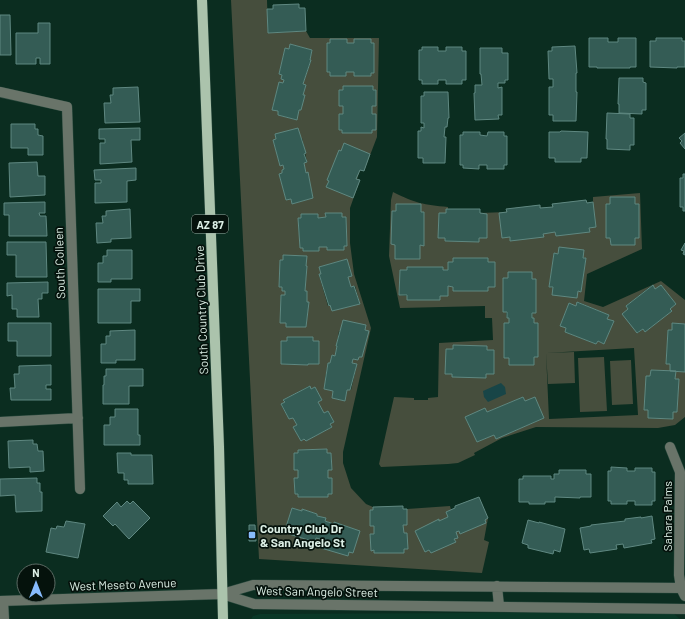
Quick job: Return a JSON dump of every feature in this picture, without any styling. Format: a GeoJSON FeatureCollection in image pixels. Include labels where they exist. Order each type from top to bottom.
{"type":"FeatureCollection","features":[{"type":"Feature","properties":{"kind":"main road","name":"South Country Club Drive"},"geometry":{"type":"LineString","coordinates":[[202,0],[219,447],[223,619]]}},
{"type":"Feature","properties":{"kind":"street","name":"South Colleen"},"geometry":{"type":"LineString","coordinates":[[0,92],[67,107],[80,489]]}},
{"type":"Feature","properties":{"kind":"street"},"geometry":{"type":"LineString","coordinates":[[0,422],[78,418]]}},
{"type":"Feature","properties":{"kind":"street","name":"Sahara Palms"},"geometry":{"type":"LineString","coordinates":[[670,447],[680,472],[679,575],[684,590]]}},
{"type":"Feature","properties":{"kind":"street","name":"West San Angelo Street"},"geometry":{"type":"LineString","coordinates":[[222,594],[253,585],[497,586],[684,590]]}},
{"type":"Feature","properties":{"kind":"street"},"geometry":{"type":"LineString","coordinates":[[497,586],[499,606]]}},
{"type":"Feature","properties":{"kind":"street","name":"West San Angelo Street"},"geometry":{"type":"LineString","coordinates":[[222,594],[254,604],[685,608]]}},
{"type":"Feature","properties":{"kind":"street","name":"West Meseto Avenue"},"geometry":{"type":"LineString","coordinates":[[2,601],[222,594]]}},
{"type":"Feature","properties":{"kind":"street"},"geometry":{"type":"LineString","coordinates":[[2,601],[4,619]]}},
{"type":"Feature","properties":{"kind":"shaded area"},"geometry":{"type":"Polygon","coordinates":[[[231,0],[267,0],[268,33],[306,31],[310,38],[379,38],[377,137],[364,171],[360,170],[357,179],[360,180],[350,208],[350,243],[354,274],[371,328],[343,452],[343,463],[351,488],[366,504],[373,507],[403,506],[403,509],[407,509],[450,506],[451,510],[455,508],[455,506],[479,497],[488,518],[484,540],[489,542],[482,573],[259,559],[231,0]],[[330,39],[330,43],[327,43],[327,72],[330,72],[330,76],[346,76],[346,72],[354,72],[355,76],[371,76],[371,73],[374,72],[374,43],[371,43],[371,39],[355,39],[354,43],[347,43],[347,39],[330,39]],[[290,44],[289,49],[285,48],[279,74],[282,75],[281,79],[284,80],[283,83],[279,83],[272,109],[278,111],[278,115],[296,120],[299,110],[301,110],[306,85],[303,84],[311,61],[312,50],[290,44]],[[343,86],[343,90],[339,90],[339,106],[343,106],[343,114],[339,114],[339,130],[342,130],[343,133],[372,133],[372,130],[376,130],[376,114],[372,114],[372,106],[376,106],[376,90],[343,86]],[[275,134],[276,139],[273,140],[280,166],[283,165],[284,169],[282,170],[282,173],[279,174],[286,200],[291,199],[292,204],[313,198],[308,173],[306,173],[304,163],[307,162],[302,138],[275,134]],[[326,213],[326,217],[318,218],[317,214],[301,214],[301,218],[298,219],[300,248],[303,248],[303,251],[319,251],[319,247],[327,247],[327,250],[343,250],[344,246],[347,246],[346,217],[342,217],[342,213],[326,213]],[[284,255],[283,260],[280,260],[279,287],[282,287],[282,291],[285,291],[285,295],[281,295],[280,322],[286,323],[286,327],[306,327],[309,302],[307,302],[307,292],[305,291],[307,267],[306,256],[284,255]],[[347,259],[319,267],[321,274],[319,275],[328,306],[330,305],[332,311],[360,304],[355,286],[351,287],[348,277],[352,276],[347,259]],[[366,325],[339,331],[335,356],[332,355],[330,363],[328,363],[324,389],[333,391],[332,398],[345,401],[347,390],[351,390],[357,364],[352,363],[353,359],[358,360],[359,357],[362,357],[368,331],[365,330],[366,325]],[[287,337],[287,341],[281,341],[281,364],[319,364],[319,341],[313,341],[312,337],[287,337]],[[309,386],[283,400],[285,402],[281,405],[289,419],[293,418],[297,425],[293,427],[301,441],[304,439],[306,441],[332,427],[330,424],[334,422],[328,411],[324,413],[318,402],[322,400],[315,387],[311,389],[309,386]],[[327,449],[298,450],[298,453],[294,454],[294,470],[298,470],[298,478],[294,478],[295,494],[298,494],[298,497],[328,497],[328,494],[332,494],[332,478],[328,478],[328,470],[332,469],[331,453],[327,453],[327,449]],[[292,508],[285,530],[290,531],[289,534],[315,542],[316,538],[320,539],[319,543],[353,553],[359,531],[335,522],[334,524],[325,521],[325,518],[317,516],[317,514],[302,509],[302,511],[292,508]]]}},
{"type":"Feature","properties":{"kind":"shaded area"},"geometry":{"type":"Polygon","coordinates":[[[393,192],[420,203],[448,207],[448,209],[480,209],[480,213],[506,212],[506,209],[540,205],[541,208],[552,207],[552,204],[586,200],[587,203],[593,202],[593,197],[640,193],[642,249],[587,274],[584,301],[603,307],[652,285],[661,281],[685,300],[685,324],[672,330],[668,330],[666,364],[670,364],[670,371],[651,370],[644,410],[648,410],[648,418],[673,419],[673,412],[677,412],[679,379],[675,379],[676,371],[685,372],[685,417],[675,425],[658,428],[536,427],[502,438],[474,453],[475,455],[458,463],[381,467],[379,464],[394,397],[414,398],[414,400],[428,400],[428,398],[438,397],[439,343],[493,340],[492,318],[485,318],[485,306],[400,308],[389,256],[391,200],[393,192]],[[610,197],[610,204],[606,204],[611,245],[635,245],[635,197],[610,197]],[[554,253],[549,287],[581,292],[586,258],[554,253]],[[448,262],[448,270],[443,270],[442,267],[408,267],[407,270],[400,270],[399,295],[440,300],[440,296],[448,296],[448,286],[453,287],[453,291],[488,291],[488,287],[495,287],[495,262],[448,262]],[[508,272],[508,278],[503,279],[503,312],[506,312],[507,318],[509,318],[509,323],[504,323],[504,358],[509,358],[509,365],[534,365],[534,357],[538,357],[538,323],[534,323],[534,318],[532,318],[536,279],[532,279],[532,272],[508,272]],[[652,285],[626,306],[628,309],[623,314],[638,333],[643,329],[645,332],[672,311],[670,309],[676,304],[661,285],[655,289],[652,285]],[[578,302],[576,306],[569,303],[560,326],[566,328],[565,332],[596,344],[598,341],[604,344],[614,321],[607,319],[609,315],[578,302]],[[634,348],[546,353],[549,419],[638,415],[634,348]],[[523,397],[487,412],[465,417],[477,442],[494,435],[496,439],[544,418],[525,401],[523,397]]]}},
{"type":"Feature","properties":{"kind":"shaded area"},"geometry":{"type":"Polygon","coordinates":[[[574,352],[575,383],[548,384],[546,353],[574,352]]]}},
{"type":"Feature","properties":{"kind":"shaded area"},"geometry":{"type":"Polygon","coordinates":[[[604,357],[607,411],[580,412],[578,358],[604,357]]]}},
{"type":"Feature","properties":{"kind":"shaded area"},"geometry":{"type":"Polygon","coordinates":[[[631,360],[633,404],[612,405],[610,361],[631,360]]]}},
{"type":"Feature","properties":{"kind":"shaded area"},"geometry":{"type":"Polygon","coordinates":[[[673,613],[680,619],[251,619],[253,616],[260,614],[673,613]]]}},
{"type":"Feature","properties":{"kind":"water"},"geometry":{"type":"Polygon","coordinates":[[[501,383],[505,387],[506,394],[488,402],[484,397],[483,391],[501,383]]]}},
{"type":"Feature","properties":{"kind":"building"},"geometry":{"type":"Polygon","coordinates":[[[299,4],[299,8],[305,8],[306,31],[268,33],[267,9],[273,9],[273,5],[299,4]]]}},
{"type":"Feature","properties":{"kind":"building"},"geometry":{"type":"Polygon","coordinates":[[[0,15],[10,15],[11,55],[0,55],[0,15]]]}},
{"type":"Feature","properties":{"kind":"building"},"geometry":{"type":"Polygon","coordinates":[[[38,23],[50,23],[50,64],[40,64],[40,58],[36,58],[36,64],[16,64],[16,33],[38,33],[38,23]]]}},
{"type":"Feature","properties":{"kind":"building"},"geometry":{"type":"Polygon","coordinates":[[[589,38],[608,38],[608,42],[618,42],[618,38],[636,38],[636,67],[589,67],[589,38]]]}},
{"type":"Feature","properties":{"kind":"building"},"geometry":{"type":"Polygon","coordinates":[[[656,38],[682,38],[682,41],[685,41],[685,67],[650,67],[650,41],[656,41],[656,38]]]}},
{"type":"Feature","properties":{"kind":"building"},"geometry":{"type":"Polygon","coordinates":[[[330,39],[347,39],[347,43],[354,43],[354,39],[371,39],[371,43],[374,43],[374,73],[371,73],[371,76],[354,76],[354,72],[346,72],[346,76],[330,76],[330,72],[327,72],[327,43],[330,43],[330,39]]]}},
{"type":"Feature","properties":{"kind":"building"},"geometry":{"type":"Polygon","coordinates":[[[290,44],[312,50],[311,60],[303,84],[306,85],[303,95],[305,95],[297,120],[278,115],[278,111],[272,110],[279,82],[283,83],[284,80],[281,79],[282,75],[279,74],[285,48],[289,49],[290,44]]]}},
{"type":"Feature","properties":{"kind":"building"},"geometry":{"type":"Polygon","coordinates":[[[575,46],[577,73],[576,121],[553,121],[553,115],[549,115],[549,87],[553,87],[553,79],[549,79],[548,51],[552,51],[552,47],[575,46]]]}},
{"type":"Feature","properties":{"kind":"building"},"geometry":{"type":"Polygon","coordinates":[[[422,47],[438,47],[438,51],[446,51],[446,47],[462,47],[462,51],[466,51],[466,80],[462,80],[462,84],[446,84],[446,80],[438,80],[438,84],[422,84],[422,80],[419,80],[419,50],[422,50],[422,47]]]}},
{"type":"Feature","properties":{"kind":"building"},"geometry":{"type":"Polygon","coordinates":[[[480,48],[502,48],[502,53],[508,53],[508,80],[505,80],[505,83],[498,83],[498,88],[502,87],[502,115],[498,115],[499,119],[475,120],[475,85],[482,85],[480,74],[480,48]]]}},
{"type":"Feature","properties":{"kind":"building"},"geometry":{"type":"Polygon","coordinates":[[[619,78],[643,78],[643,82],[646,83],[646,110],[642,110],[642,114],[619,113],[619,78]]]}},
{"type":"Feature","properties":{"kind":"building"},"geometry":{"type":"Polygon","coordinates":[[[343,86],[373,86],[373,90],[376,90],[376,106],[372,106],[372,114],[376,114],[376,130],[372,130],[372,133],[342,133],[342,130],[339,130],[339,114],[343,114],[343,106],[339,106],[339,90],[343,90],[343,86]]]}},
{"type":"Feature","properties":{"kind":"building"},"geometry":{"type":"Polygon","coordinates":[[[138,87],[140,122],[105,123],[104,103],[111,103],[110,95],[113,95],[113,88],[138,87]]]}},
{"type":"Feature","properties":{"kind":"building"},"geometry":{"type":"Polygon","coordinates":[[[424,92],[448,92],[449,118],[447,127],[445,127],[444,137],[446,137],[445,163],[423,163],[423,158],[418,158],[418,131],[421,131],[421,127],[424,128],[424,123],[421,123],[421,96],[424,96],[424,92]]]}},
{"type":"Feature","properties":{"kind":"building"},"geometry":{"type":"Polygon","coordinates":[[[607,113],[630,114],[630,118],[634,118],[634,145],[630,145],[630,150],[607,149],[607,113]]]}},
{"type":"Feature","properties":{"kind":"building"},"geometry":{"type":"Polygon","coordinates":[[[11,124],[35,124],[35,129],[38,129],[38,135],[43,136],[43,155],[28,155],[28,148],[11,148],[11,124]]]}},
{"type":"Feature","properties":{"kind":"building"},"geometry":{"type":"Polygon","coordinates":[[[140,128],[140,140],[131,140],[132,162],[100,164],[100,143],[105,143],[105,139],[99,139],[99,129],[140,128]]]}},
{"type":"Feature","properties":{"kind":"building"},"geometry":{"type":"Polygon","coordinates":[[[298,128],[306,153],[304,154],[307,162],[304,163],[306,173],[308,172],[313,198],[292,204],[291,199],[286,200],[279,174],[282,173],[282,170],[284,169],[283,165],[280,166],[273,140],[276,139],[275,134],[298,128]]]}},
{"type":"Feature","properties":{"kind":"building"},"geometry":{"type":"Polygon","coordinates":[[[463,132],[480,132],[480,135],[487,136],[488,132],[504,132],[504,136],[507,136],[507,165],[504,165],[504,169],[487,169],[487,165],[479,165],[479,169],[463,168],[463,165],[460,165],[460,135],[463,135],[463,132]]]}},
{"type":"Feature","properties":{"kind":"building"},"geometry":{"type":"Polygon","coordinates":[[[549,132],[588,132],[587,158],[581,158],[581,162],[555,162],[555,158],[549,158],[549,132]]]}},
{"type":"Feature","properties":{"kind":"building"},"geometry":{"type":"Polygon","coordinates":[[[685,133],[685,149],[680,143],[682,141],[679,138],[685,133]]]}},
{"type":"Feature","properties":{"kind":"building"},"geometry":{"type":"Polygon","coordinates":[[[344,143],[370,154],[364,171],[360,170],[356,179],[360,180],[353,198],[326,187],[329,181],[327,180],[339,150],[341,151],[344,143]]]}},
{"type":"Feature","properties":{"kind":"building"},"geometry":{"type":"Polygon","coordinates":[[[37,162],[38,176],[45,176],[45,195],[10,197],[9,163],[37,162]]]}},
{"type":"Feature","properties":{"kind":"building"},"geometry":{"type":"Polygon","coordinates":[[[136,168],[136,180],[127,181],[127,202],[95,203],[95,183],[101,183],[101,180],[95,180],[94,170],[136,168]]]}},
{"type":"Feature","properties":{"kind":"building"},"geometry":{"type":"Polygon","coordinates":[[[683,174],[685,174],[685,211],[683,211],[683,207],[680,207],[680,178],[683,178],[683,174]]]}},
{"type":"Feature","properties":{"kind":"building"},"geometry":{"type":"Polygon","coordinates":[[[610,197],[635,197],[635,204],[639,204],[639,238],[635,238],[635,245],[611,245],[610,238],[606,238],[606,204],[610,204],[610,197]]]}},
{"type":"Feature","properties":{"kind":"building"},"geometry":{"type":"Polygon","coordinates":[[[586,200],[587,203],[593,202],[596,227],[589,228],[590,232],[556,236],[555,232],[543,234],[544,237],[510,241],[510,237],[502,238],[499,213],[507,212],[506,209],[540,205],[540,208],[553,207],[552,204],[586,200]]]}},
{"type":"Feature","properties":{"kind":"building"},"geometry":{"type":"Polygon","coordinates":[[[45,202],[45,213],[39,213],[40,216],[46,216],[47,236],[9,236],[9,215],[4,215],[4,203],[45,202]]]}},
{"type":"Feature","properties":{"kind":"building"},"geometry":{"type":"Polygon","coordinates":[[[396,204],[421,204],[421,212],[424,212],[424,246],[420,245],[420,259],[395,259],[395,245],[391,244],[392,211],[396,211],[396,204]]]}},
{"type":"Feature","properties":{"kind":"building"},"geometry":{"type":"Polygon","coordinates":[[[130,209],[131,238],[111,239],[111,242],[97,243],[96,223],[103,223],[102,216],[106,216],[106,211],[130,209]]]}},
{"type":"Feature","properties":{"kind":"building"},"geometry":{"type":"Polygon","coordinates":[[[446,209],[480,209],[480,213],[487,214],[487,238],[479,238],[479,242],[445,241],[445,238],[438,238],[439,213],[446,213],[446,209]]]}},
{"type":"Feature","properties":{"kind":"building"},"geometry":{"type":"Polygon","coordinates":[[[325,213],[342,213],[342,217],[346,217],[347,246],[344,246],[344,250],[327,250],[327,247],[319,247],[319,251],[303,251],[303,248],[300,248],[298,218],[301,218],[301,214],[318,214],[318,218],[326,217],[325,213]]]}},
{"type":"Feature","properties":{"kind":"building"},"geometry":{"type":"Polygon","coordinates":[[[7,242],[46,242],[47,277],[16,277],[16,255],[7,255],[7,242]]]}},
{"type":"Feature","properties":{"kind":"building"},"geometry":{"type":"Polygon","coordinates":[[[685,243],[685,255],[683,254],[684,251],[681,250],[685,243]]]}},
{"type":"Feature","properties":{"kind":"building"},"geometry":{"type":"Polygon","coordinates":[[[559,247],[584,250],[583,258],[586,258],[581,292],[578,291],[577,298],[552,295],[553,287],[549,287],[554,253],[558,254],[559,247]]]}},
{"type":"Feature","properties":{"kind":"building"},"geometry":{"type":"Polygon","coordinates":[[[107,250],[132,250],[132,279],[111,279],[111,282],[98,282],[98,263],[103,263],[103,256],[107,256],[107,250]]]}},
{"type":"Feature","properties":{"kind":"building"},"geometry":{"type":"Polygon","coordinates":[[[283,255],[307,256],[305,291],[307,291],[307,302],[309,302],[306,327],[286,327],[286,323],[280,323],[281,295],[285,295],[285,291],[282,291],[282,287],[279,287],[280,260],[283,260],[283,255]]]}},
{"type":"Feature","properties":{"kind":"building"},"geometry":{"type":"Polygon","coordinates":[[[453,258],[488,258],[488,262],[495,262],[495,287],[488,287],[488,291],[453,291],[453,287],[448,286],[448,296],[440,296],[440,300],[407,300],[407,295],[399,295],[400,270],[407,270],[407,267],[443,267],[443,270],[448,270],[448,262],[453,262],[453,258]]]}},
{"type":"Feature","properties":{"kind":"building"},"geometry":{"type":"Polygon","coordinates":[[[347,259],[352,276],[348,277],[351,287],[354,286],[360,304],[332,311],[319,274],[321,274],[319,267],[347,259]]]}},
{"type":"Feature","properties":{"kind":"building"},"geometry":{"type":"Polygon","coordinates":[[[508,272],[532,272],[532,279],[536,279],[536,313],[532,313],[532,318],[534,318],[534,323],[538,323],[538,357],[534,357],[534,365],[509,365],[509,358],[504,358],[504,323],[509,323],[509,318],[507,318],[507,312],[503,312],[503,278],[508,278],[508,272]]]}},
{"type":"Feature","properties":{"kind":"building"},"geometry":{"type":"Polygon","coordinates":[[[48,282],[48,293],[42,293],[42,299],[38,299],[39,317],[17,317],[17,309],[12,309],[12,295],[7,296],[7,283],[48,282]]]}},
{"type":"Feature","properties":{"kind":"building"},"geometry":{"type":"Polygon","coordinates":[[[653,285],[655,289],[661,285],[676,304],[670,309],[672,311],[645,332],[643,329],[637,333],[622,314],[628,309],[626,306],[653,285]]]}},
{"type":"Feature","properties":{"kind":"building"},"geometry":{"type":"Polygon","coordinates":[[[98,289],[140,289],[140,301],[131,301],[131,323],[98,323],[98,289]]]}},
{"type":"Feature","properties":{"kind":"building"},"geometry":{"type":"Polygon","coordinates":[[[577,302],[609,315],[607,319],[614,321],[604,344],[598,341],[596,344],[565,332],[566,328],[560,326],[569,303],[576,306],[577,302]]]}},
{"type":"Feature","properties":{"kind":"building"},"geometry":{"type":"Polygon","coordinates":[[[343,320],[366,325],[365,330],[369,331],[362,357],[359,357],[358,360],[353,359],[352,363],[357,364],[350,390],[347,390],[345,401],[332,398],[333,391],[324,389],[328,363],[330,363],[332,355],[335,356],[343,320]]]}},
{"type":"Feature","properties":{"kind":"building"},"geometry":{"type":"Polygon","coordinates":[[[8,323],[51,323],[51,356],[17,356],[17,341],[8,341],[8,323]]]}},
{"type":"Feature","properties":{"kind":"building"},"geometry":{"type":"Polygon","coordinates":[[[672,323],[685,324],[685,372],[670,371],[670,364],[666,364],[668,330],[672,330],[672,323]]]}},
{"type":"Feature","properties":{"kind":"building"},"geometry":{"type":"Polygon","coordinates":[[[135,330],[135,360],[116,360],[116,363],[101,363],[101,344],[106,344],[106,336],[110,336],[110,331],[135,330]]]}},
{"type":"Feature","properties":{"kind":"building"},"geometry":{"type":"Polygon","coordinates":[[[287,337],[313,337],[313,341],[319,341],[319,364],[281,364],[281,341],[287,341],[287,337]]]}},
{"type":"Feature","properties":{"kind":"building"},"geometry":{"type":"Polygon","coordinates":[[[453,345],[487,346],[487,350],[494,350],[494,374],[486,374],[486,378],[452,377],[452,374],[445,374],[446,349],[453,349],[453,345]]]}},
{"type":"Feature","properties":{"kind":"building"},"geometry":{"type":"Polygon","coordinates":[[[51,365],[51,385],[46,385],[46,389],[51,389],[51,400],[11,400],[10,388],[15,388],[14,374],[19,374],[19,366],[51,365]]]}},
{"type":"Feature","properties":{"kind":"building"},"geometry":{"type":"Polygon","coordinates":[[[106,369],[143,369],[143,386],[129,386],[129,404],[103,404],[103,385],[104,376],[106,376],[106,369]]]}},
{"type":"Feature","properties":{"kind":"building"},"geometry":{"type":"Polygon","coordinates":[[[651,370],[676,371],[675,379],[679,379],[677,412],[673,412],[673,419],[648,418],[648,410],[644,410],[646,376],[650,376],[651,370]]]}},
{"type":"Feature","properties":{"kind":"building"},"geometry":{"type":"Polygon","coordinates":[[[310,386],[311,389],[315,387],[322,400],[318,402],[324,413],[328,411],[334,422],[330,424],[332,427],[306,441],[304,439],[301,441],[293,427],[297,425],[293,418],[289,419],[281,404],[285,402],[283,400],[310,386]]]}},
{"type":"Feature","properties":{"kind":"building"},"geometry":{"type":"Polygon","coordinates":[[[523,397],[525,401],[535,397],[544,418],[496,439],[494,435],[477,442],[465,417],[485,408],[487,412],[523,397]]]}},
{"type":"Feature","properties":{"kind":"building"},"geometry":{"type":"Polygon","coordinates":[[[115,409],[138,409],[138,435],[140,435],[140,445],[104,445],[104,425],[110,425],[110,417],[115,417],[115,409]]]}},
{"type":"Feature","properties":{"kind":"building"},"geometry":{"type":"Polygon","coordinates":[[[33,440],[33,444],[37,444],[38,451],[43,451],[44,471],[30,472],[30,467],[9,468],[8,441],[33,440]]]}},
{"type":"Feature","properties":{"kind":"building"},"geometry":{"type":"Polygon","coordinates":[[[327,449],[327,453],[331,453],[332,470],[328,470],[328,478],[332,478],[332,494],[328,494],[328,497],[298,497],[298,494],[295,494],[294,478],[298,478],[298,470],[294,470],[294,453],[298,453],[298,450],[327,449]]]}},
{"type":"Feature","properties":{"kind":"building"},"geometry":{"type":"Polygon","coordinates":[[[117,453],[152,455],[153,484],[128,484],[128,480],[124,480],[124,473],[118,473],[117,453]]]}},
{"type":"Feature","properties":{"kind":"building"},"geometry":{"type":"Polygon","coordinates":[[[611,467],[627,468],[627,471],[635,471],[635,468],[652,468],[652,472],[655,472],[655,501],[652,501],[652,505],[635,505],[635,501],[627,501],[627,504],[611,504],[611,501],[608,501],[608,471],[611,471],[611,467]]]}},
{"type":"Feature","properties":{"kind":"building"},"geometry":{"type":"Polygon","coordinates":[[[559,470],[586,470],[586,474],[591,474],[591,497],[555,497],[555,502],[545,502],[545,504],[529,504],[529,502],[519,502],[519,479],[523,479],[523,476],[551,476],[551,479],[554,479],[554,474],[559,474],[559,470]]]}},
{"type":"Feature","properties":{"kind":"building"},"geometry":{"type":"Polygon","coordinates":[[[37,478],[37,483],[40,483],[40,492],[42,492],[42,511],[16,512],[15,495],[0,496],[0,479],[37,478]]]}},
{"type":"Feature","properties":{"kind":"building"},"geometry":{"type":"Polygon","coordinates":[[[479,497],[488,518],[485,520],[486,523],[460,534],[459,531],[456,532],[458,538],[454,539],[456,542],[431,553],[429,550],[425,552],[415,531],[439,519],[439,521],[448,517],[446,512],[455,508],[455,506],[479,497]]]}},
{"type":"Feature","properties":{"kind":"building"},"geometry":{"type":"Polygon","coordinates":[[[127,501],[130,504],[133,501],[150,518],[129,539],[115,524],[113,526],[103,516],[117,502],[121,507],[127,501]]]}},
{"type":"Feature","properties":{"kind":"building"},"geometry":{"type":"Polygon","coordinates":[[[403,506],[403,509],[407,509],[407,525],[403,525],[404,533],[407,533],[408,549],[404,549],[404,553],[374,553],[374,550],[371,551],[370,534],[374,534],[374,526],[370,526],[370,510],[373,510],[373,507],[403,506]]]}},
{"type":"Feature","properties":{"kind":"building"},"geometry":{"type":"Polygon","coordinates":[[[292,508],[302,511],[302,509],[317,514],[317,516],[326,518],[325,521],[334,524],[334,522],[360,531],[353,553],[349,552],[348,556],[321,548],[322,545],[319,544],[320,539],[316,538],[315,542],[289,534],[290,531],[285,530],[292,508]]]}},
{"type":"Feature","properties":{"kind":"building"},"geometry":{"type":"Polygon","coordinates":[[[652,516],[655,539],[651,540],[652,543],[624,548],[623,544],[616,545],[617,549],[590,553],[589,549],[584,550],[580,528],[591,525],[625,521],[625,519],[652,516]]]}},
{"type":"Feature","properties":{"kind":"building"},"geometry":{"type":"Polygon","coordinates":[[[528,520],[565,529],[560,552],[554,550],[553,554],[528,548],[528,545],[522,543],[528,520]]]}},
{"type":"Feature","properties":{"kind":"building"},"geometry":{"type":"Polygon","coordinates":[[[66,521],[85,524],[78,558],[46,552],[51,528],[56,529],[57,526],[64,527],[66,521]]]}},
{"type":"Feature","properties":{"kind":"building"},"geometry":{"type":"Polygon","coordinates":[[[249,525],[255,525],[256,541],[249,541],[249,525]]]}},
{"type":"Feature","properties":{"kind":"place","name":"Country Club Dr & San Angelo St"},"geometry":{"type":"Point","coordinates":[252,535]}}]}
